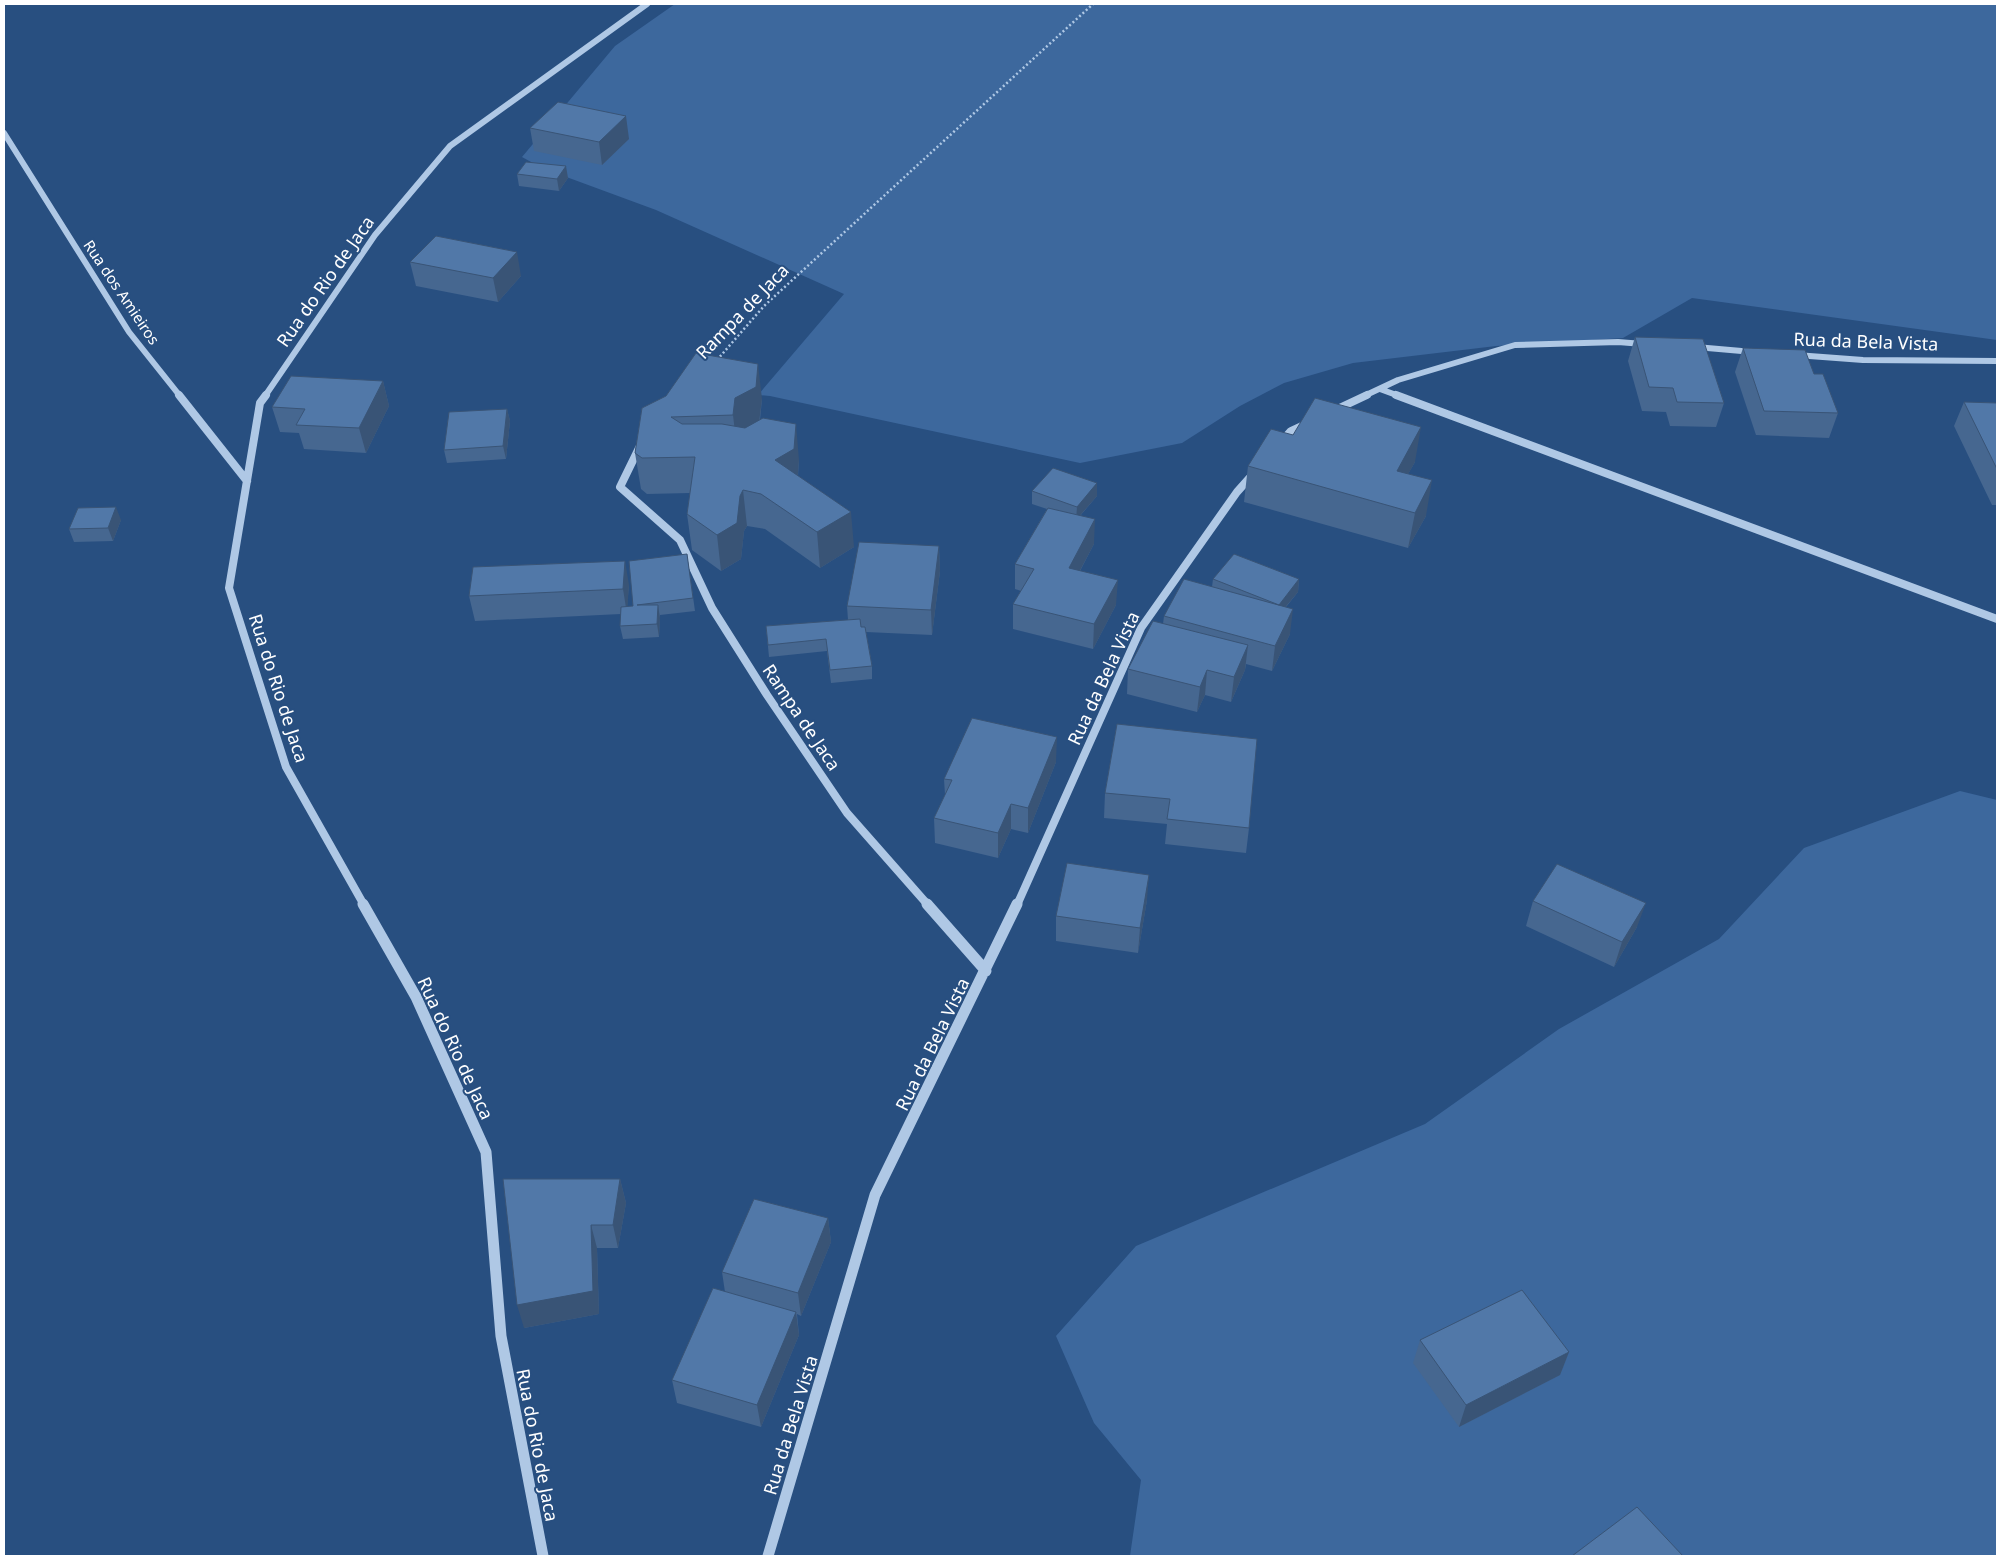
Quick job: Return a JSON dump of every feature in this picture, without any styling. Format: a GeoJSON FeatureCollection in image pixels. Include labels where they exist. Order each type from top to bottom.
{"type":"FeatureCollection","features":[{"type":"Feature","properties":{"kind":"street","name":"Rua do Rio de Jaca"},"geometry":{"type":"LineString","coordinates":[[543,1556],[501,1336],[486,1152],[416,996],[286,767],[229,588],[260,404],[375,235],[450,146],[647,4]]}},
{"type":"Feature","properties":{"kind":"street","name":"Rua dos Amieiros"},"geometry":{"type":"LineString","coordinates":[[4,132],[129,332],[248,481]]}},
{"type":"Feature","properties":{"kind":"street"},"geometry":{"type":"LineString","coordinates":[[1327,414],[1398,380],[1514,345],[1618,342],[1658,345]]}},
{"type":"Feature","properties":{"kind":"street"},"geometry":{"type":"LineString","coordinates":[[1687,347],[1765,353]]}},
{"type":"Feature","properties":{"kind":"street","name":"Rua da Bela Vista"},"geometry":{"type":"LineString","coordinates":[[1785,354],[1863,360],[1997,362]]}},
{"type":"Feature","properties":{"kind":"street"},"geometry":{"type":"LineString","coordinates":[[1380,389],[1997,619]]}},
{"type":"Feature","properties":{"kind":"street"},"geometry":{"type":"LineString","coordinates":[[1273,452],[1291,431],[1318,418]]}},
{"type":"Feature","properties":{"kind":"street","name":"Rampa de Jaca"},"geometry":{"type":"LineString","coordinates":[[642,442],[620,487],[680,540],[712,608],[767,696],[847,813],[986,971]]}},
{"type":"Feature","properties":{"kind":"street","name":"Rua da Bela Vista"},"geometry":{"type":"LineString","coordinates":[[768,1556],[875,1195],[986,971],[1141,628],[1237,492],[1261,465]]}},
{"type":"Feature","properties":{"kind":"path","name":"Rampa de Jaca"},"geometry":{"type":"LineString","coordinates":[[715,362],[764,306],[1093,4]]}},
{"type":"Feature","properties":{"kind":"shaded area"},"geometry":{"type":"Polygon","coordinates":[[[675,4],[1997,4],[1997,340],[1692,298],[1623,338],[1496,346],[1353,363],[1284,383],[1240,406],[1182,443],[1080,463],[770,396],[758,395],[844,294],[656,210],[542,168],[522,157],[615,46],[675,4]]]}},
{"type":"Feature","properties":{"kind":"shaded area"},"geometry":{"type":"Polygon","coordinates":[[[1960,791],[1997,800],[1997,1556],[1130,1556],[1141,1480],[1094,1423],[1056,1336],[1136,1246],[1425,1124],[1559,1029],[1719,939],[1804,848],[1960,791]]]}},
{"type":"Feature","properties":{"kind":"building"},"geometry":{"type":"Polygon","coordinates":[[[558,102],[626,116],[599,142],[530,128],[558,102]]]}},
{"type":"Feature","properties":{"kind":"building"},"geometry":{"type":"Polygon","coordinates":[[[526,162],[566,166],[557,179],[517,174],[526,162]]]}},
{"type":"Feature","properties":{"kind":"building"},"geometry":{"type":"Polygon","coordinates":[[[436,236],[517,252],[493,278],[410,262],[436,236]]]}},
{"type":"Feature","properties":{"kind":"building"},"geometry":{"type":"Polygon","coordinates":[[[1635,337],[1703,339],[1724,403],[1677,402],[1673,388],[1649,387],[1635,337]]]}},
{"type":"Feature","properties":{"kind":"building"},"geometry":{"type":"Polygon","coordinates":[[[1743,348],[1805,350],[1814,374],[1823,374],[1838,413],[1764,411],[1743,348]]]}},
{"type":"Feature","properties":{"kind":"building"},"geometry":{"type":"Polygon","coordinates":[[[696,353],[758,364],[756,387],[735,398],[733,415],[671,417],[682,424],[722,424],[745,428],[763,418],[796,424],[794,449],[775,460],[851,512],[817,532],[761,494],[743,490],[740,496],[737,523],[717,535],[687,514],[695,457],[642,458],[635,453],[642,408],[666,396],[696,353]]]}},
{"type":"Feature","properties":{"kind":"building"},"geometry":{"type":"Polygon","coordinates":[[[291,376],[383,381],[359,428],[296,425],[305,409],[272,407],[291,376]]]}},
{"type":"Feature","properties":{"kind":"building"},"geometry":{"type":"Polygon","coordinates":[[[1315,398],[1421,427],[1397,471],[1432,480],[1415,513],[1248,466],[1271,429],[1293,435],[1315,398]]]}},
{"type":"Feature","properties":{"kind":"building"},"geometry":{"type":"Polygon","coordinates":[[[1964,402],[1997,403],[1997,469],[1964,402]]]}},
{"type":"Feature","properties":{"kind":"building"},"geometry":{"type":"Polygon","coordinates":[[[507,409],[503,446],[444,450],[449,412],[507,409]]]}},
{"type":"Feature","properties":{"kind":"building"},"geometry":{"type":"Polygon","coordinates":[[[1053,468],[1097,483],[1077,507],[1032,491],[1053,468]]]}},
{"type":"Feature","properties":{"kind":"building"},"geometry":{"type":"Polygon","coordinates":[[[116,507],[108,528],[69,529],[78,508],[116,507]]]}},
{"type":"Feature","properties":{"kind":"building"},"geometry":{"type":"Polygon","coordinates":[[[1048,508],[1095,519],[1069,568],[1118,580],[1094,624],[1013,604],[1034,569],[1015,564],[1048,508]]]}},
{"type":"Feature","properties":{"kind":"building"},"geometry":{"type":"Polygon","coordinates":[[[859,542],[939,546],[931,610],[847,606],[859,542]]]}},
{"type":"Feature","properties":{"kind":"building"},"geometry":{"type":"Polygon","coordinates":[[[687,554],[693,598],[637,605],[658,605],[657,624],[620,626],[621,607],[633,606],[629,561],[687,554]]]}},
{"type":"Feature","properties":{"kind":"building"},"geometry":{"type":"Polygon","coordinates":[[[1234,554],[1299,579],[1279,605],[1213,579],[1234,554]]]}},
{"type":"Feature","properties":{"kind":"building"},"geometry":{"type":"Polygon","coordinates":[[[625,561],[623,589],[469,596],[473,567],[625,561]]]}},
{"type":"Feature","properties":{"kind":"building"},"geometry":{"type":"Polygon","coordinates":[[[1184,579],[1293,609],[1275,646],[1164,616],[1184,579]]]}},
{"type":"Feature","properties":{"kind":"building"},"geometry":{"type":"Polygon","coordinates":[[[860,619],[861,627],[865,627],[872,666],[830,670],[826,639],[768,645],[766,626],[860,619]]]}},
{"type":"Feature","properties":{"kind":"building"},"geometry":{"type":"Polygon","coordinates":[[[1153,621],[1248,645],[1234,677],[1207,670],[1200,687],[1128,669],[1153,621]]]}},
{"type":"Feature","properties":{"kind":"building"},"geometry":{"type":"Polygon","coordinates":[[[972,718],[1057,737],[1028,808],[1011,804],[998,833],[934,818],[952,780],[944,779],[972,718]]]}},
{"type":"Feature","properties":{"kind":"building"},"geometry":{"type":"Polygon","coordinates":[[[1117,724],[1257,739],[1249,828],[1167,819],[1170,799],[1105,793],[1117,724]]]}},
{"type":"Feature","properties":{"kind":"building"},"geometry":{"type":"Polygon","coordinates":[[[1067,863],[1149,875],[1140,928],[1056,916],[1067,863]]]}},
{"type":"Feature","properties":{"kind":"building"},"geometry":{"type":"Polygon","coordinates":[[[1557,864],[1646,903],[1622,942],[1533,901],[1557,864]]]}},
{"type":"Feature","properties":{"kind":"building"},"geometry":{"type":"Polygon","coordinates":[[[503,1179],[620,1179],[613,1225],[591,1225],[593,1291],[517,1305],[503,1179]]]}},
{"type":"Feature","properties":{"kind":"building"},"geometry":{"type":"Polygon","coordinates":[[[754,1199],[828,1218],[798,1293],[722,1272],[754,1199]]]}},
{"type":"Feature","properties":{"kind":"building"},"geometry":{"type":"Polygon","coordinates":[[[713,1288],[796,1312],[757,1405],[672,1380],[713,1288]]]}},
{"type":"Feature","properties":{"kind":"building"},"geometry":{"type":"Polygon","coordinates":[[[1522,1290],[1569,1352],[1466,1405],[1420,1340],[1522,1290]]]}},
{"type":"Feature","properties":{"kind":"building"},"geometry":{"type":"Polygon","coordinates":[[[1637,1507],[1683,1556],[1572,1556],[1637,1507]]]}}]}
